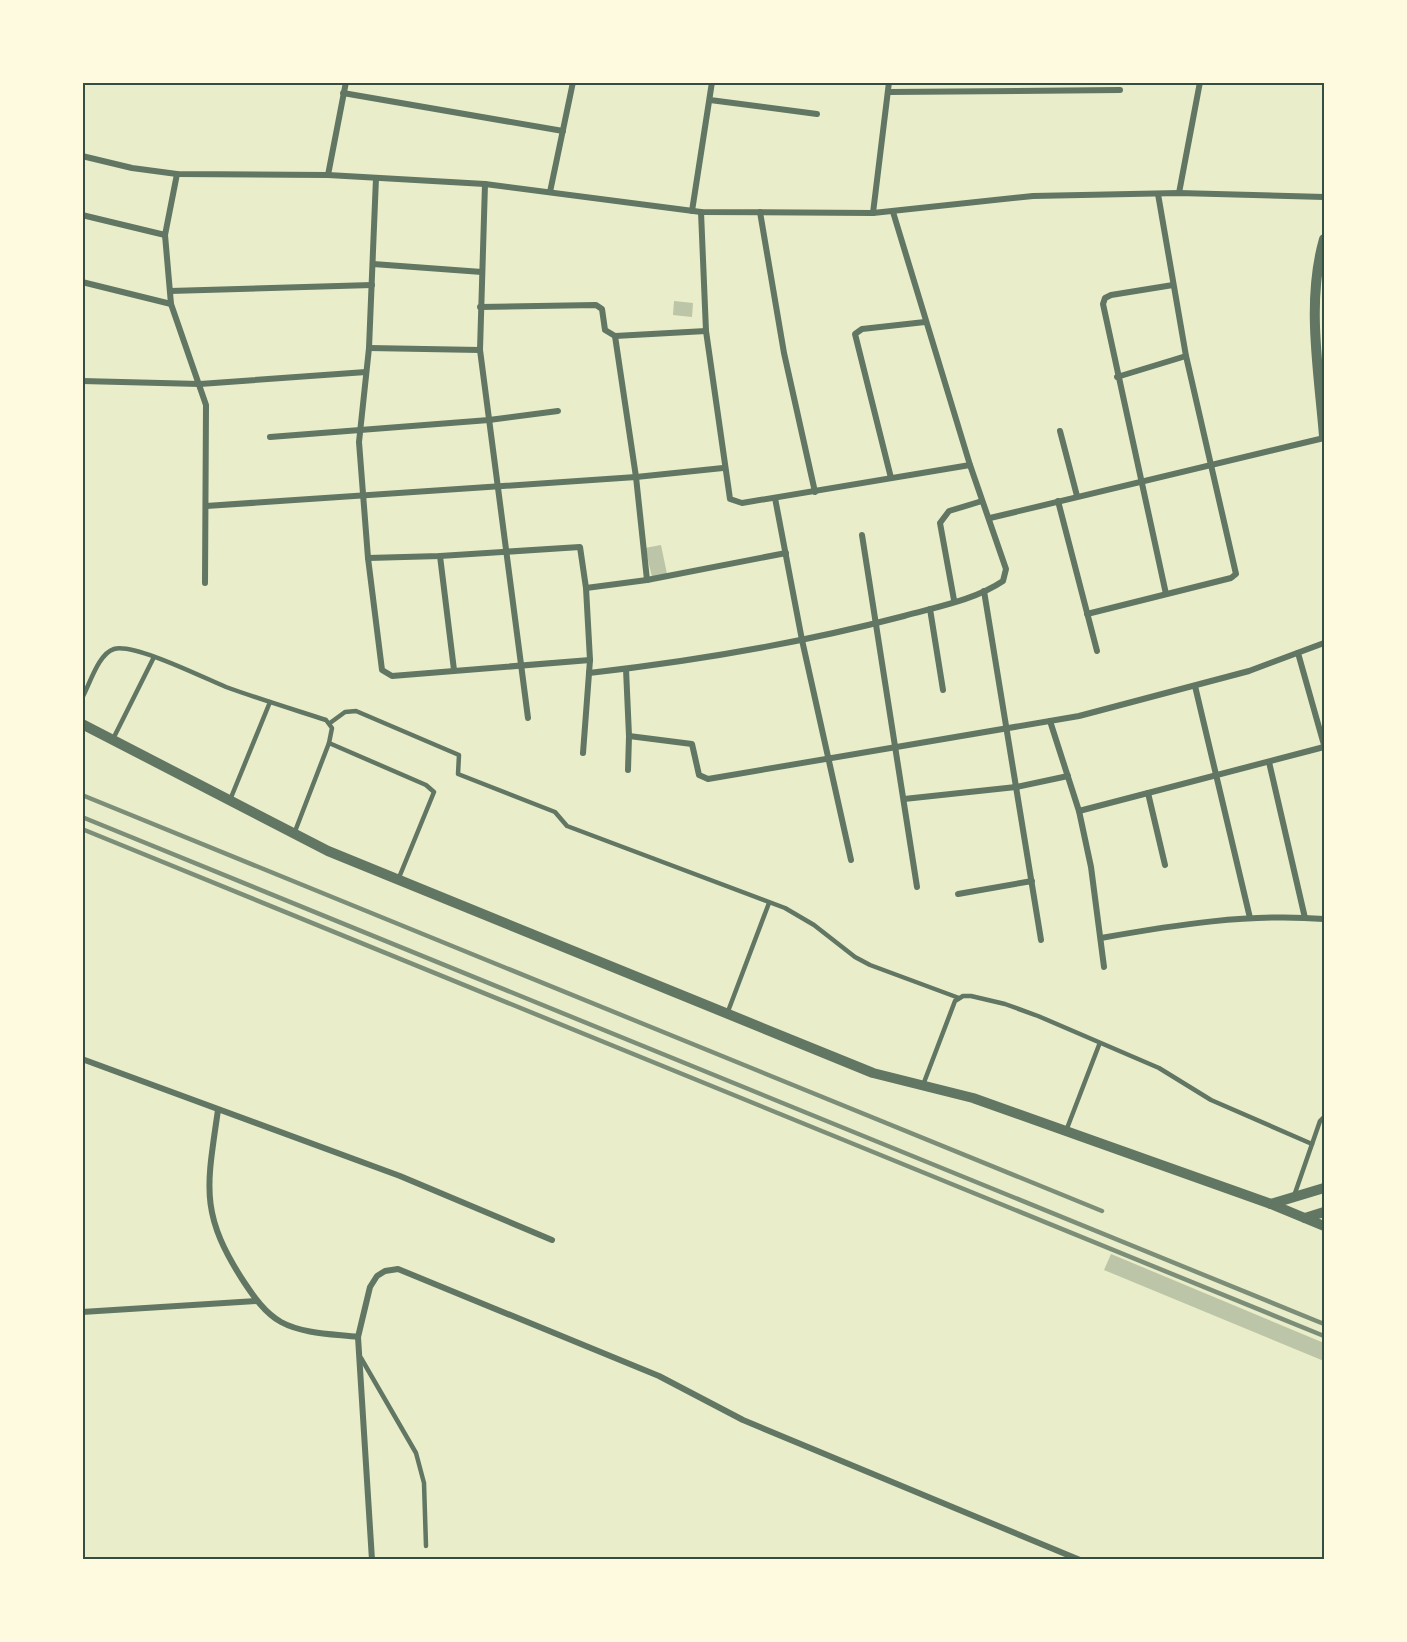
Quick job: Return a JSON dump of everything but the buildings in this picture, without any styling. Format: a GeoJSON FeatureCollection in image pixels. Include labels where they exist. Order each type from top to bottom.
{"type":"FeatureCollection","features":[{"type":"Feature","properties":{"kind":"street"},"geometry":{"type":"LineString","coordinates":[[328,175],[346,82]]}},
{"type":"Feature","properties":{"kind":"street"},"geometry":{"type":"LineString","coordinates":[[550,192],[573,82]]}},
{"type":"Feature","properties":{"kind":"street"},"geometry":{"type":"LineString","coordinates":[[692,211],[712,82]]}},
{"type":"Feature","properties":{"kind":"street"},"geometry":{"type":"LineString","coordinates":[[873,213],[889,82]]}},
{"type":"Feature","properties":{"kind":"street"},"geometry":{"type":"LineString","coordinates":[[980,91],[981,82]]}},
{"type":"Feature","properties":{"kind":"street"},"geometry":{"type":"LineString","coordinates":[[1062,90],[1064,82]]}},
{"type":"Feature","properties":{"kind":"street"},"geometry":{"type":"LineString","coordinates":[[1179,193],[1200,82]]}},
{"type":"Feature","properties":{"kind":"street"},"geometry":{"type":"LineString","coordinates":[[888,92],[1120,90]]}},
{"type":"Feature","properties":{"kind":"street"},"geometry":{"type":"LineString","coordinates":[[343,93],[563,130]]}},
{"type":"Feature","properties":{"kind":"street"},"geometry":{"type":"LineString","coordinates":[[710,100],[817,114]]}},
{"type":"Feature","properties":{"kind":"street"},"geometry":{"type":"LineString","coordinates":[[82,156],[132,168],[177,174],[328,175],[485,184],[701,212],[873,213],[1033,196],[1179,193],[1324,197]]}},
{"type":"Feature","properties":{"kind":"street"},"geometry":{"type":"LineString","coordinates":[[177,174],[165,234],[171,304],[200,384],[206,416],[205,583]]}},
{"type":"Feature","properties":{"kind":"street"},"geometry":{"type":"LineString","coordinates":[[376,178],[369,348],[360,431],[368,558],[381,663],[385,674],[392,676],[590,660]]}},
{"type":"Feature","properties":{"kind":"street"},"geometry":{"type":"LineString","coordinates":[[485,184],[480,350],[505,552],[523,664],[528,718]]}},
{"type":"Feature","properties":{"kind":"street"},"geometry":{"type":"LineString","coordinates":[[1087,614],[1231,578],[1236,574],[1186,356],[1158,194]]}},
{"type":"Feature","properties":{"kind":"street"},"geometry":{"type":"LineString","coordinates":[[701,212],[706,331],[723,468],[730,499],[734,502],[775,498],[970,465]]}},
{"type":"Feature","properties":{"kind":"street"},"geometry":{"type":"LineString","coordinates":[[760,212],[784,352],[815,492]]}},
{"type":"Feature","properties":{"kind":"street"},"geometry":{"type":"LineString","coordinates":[[589,673],[802,640],[877,623],[984,591],[1005,576],[990,518],[970,465],[893,212]]}},
{"type":"Feature","properties":{"kind":"street"},"geometry":{"type":"LineString","coordinates":[[82,215],[165,234]]}},
{"type":"Feature","properties":{"kind":"street"},"geometry":{"type":"LineString","coordinates":[[990,518],[1324,437],[1315,287],[1324,239]]}},
{"type":"Feature","properties":{"kind":"street"},"geometry":{"type":"LineString","coordinates":[[373,264],[482,272]]}},
{"type":"Feature","properties":{"kind":"street"},"geometry":{"type":"LineString","coordinates":[[82,282],[171,304]]}},
{"type":"Feature","properties":{"kind":"street"},"geometry":{"type":"LineString","coordinates":[[170,291],[372,285]]}},
{"type":"Feature","properties":{"kind":"street"},"geometry":{"type":"LineString","coordinates":[[1166,594],[1117,377],[1103,301],[1111,295],[1173,285]]}},
{"type":"Feature","properties":{"kind":"street"},"geometry":{"type":"LineString","coordinates":[[480,307],[596,305],[602,309],[605,330],[615,336],[706,331]]}},
{"type":"Feature","properties":{"kind":"street"},"geometry":{"type":"LineString","coordinates":[[891,478],[855,334],[862,328],[925,322]]}},
{"type":"Feature","properties":{"kind":"street"},"geometry":{"type":"LineString","coordinates":[[615,336],[636,477],[647,580]]}},
{"type":"Feature","properties":{"kind":"street"},"geometry":{"type":"LineString","coordinates":[[369,348],[480,350]]}},
{"type":"Feature","properties":{"kind":"street"},"geometry":{"type":"LineString","coordinates":[[1117,377],[1186,356]]}},
{"type":"Feature","properties":{"kind":"street"},"geometry":{"type":"LineString","coordinates":[[82,381],[200,384],[366,372]]}},
{"type":"Feature","properties":{"kind":"street"},"geometry":{"type":"LineString","coordinates":[[270,437],[489,420],[558,411]]}},
{"type":"Feature","properties":{"kind":"street"},"geometry":{"type":"LineString","coordinates":[[1060,431],[1077,496]]}},
{"type":"Feature","properties":{"kind":"street"},"geometry":{"type":"LineString","coordinates":[[206,506],[636,477],[723,468]]}},
{"type":"Feature","properties":{"kind":"street"},"geometry":{"type":"LineString","coordinates":[[775,498],[802,640],[851,860]]}},
{"type":"Feature","properties":{"kind":"street"},"geometry":{"type":"LineString","coordinates":[[954,600],[940,523],[949,511],[982,501]]}},
{"type":"Feature","properties":{"kind":"street"},"geometry":{"type":"LineString","coordinates":[[1058,501],[1097,651]]}},
{"type":"Feature","properties":{"kind":"street"},"geometry":{"type":"LineString","coordinates":[[862,535],[917,887]]}},
{"type":"Feature","properties":{"kind":"street"},"geometry":{"type":"LineString","coordinates":[[368,558],[580,547],[586,588],[590,660],[584,753]]}},
{"type":"Feature","properties":{"kind":"street"},"geometry":{"type":"LineString","coordinates":[[586,588],[647,580],[786,553]]}},
{"type":"Feature","properties":{"kind":"street"},"geometry":{"type":"LineString","coordinates":[[440,556],[454,670]]}},
{"type":"Feature","properties":{"kind":"street"},"geometry":{"type":"LineString","coordinates":[[984,591],[1041,940]]}},
{"type":"Feature","properties":{"kind":"street"},"geometry":{"type":"LineString","coordinates":[[930,609],[942,690]]}},
{"type":"Feature","properties":{"kind":"street"},"geometry":{"type":"LineString","coordinates":[[630,736],[692,744],[699,775],[704,779],[1050,721],[1249,671],[1324,643]]}},
{"type":"Feature","properties":{"kind":"street"},"geometry":{"type":"LineString","coordinates":[[1079,811],[1324,746],[1298,653]]}},
{"type":"Feature","properties":{"kind":"street"},"geometry":{"type":"LineString","coordinates":[[626,669],[630,736],[628,770]]}},
{"type":"Feature","properties":{"kind":"street"},"geometry":{"type":"LineString","coordinates":[[1195,686],[1250,918]]}},
{"type":"Feature","properties":{"kind":"street"},"geometry":{"type":"LineString","coordinates":[[1050,721],[1079,811],[1091,867],[1104,967]]}},
{"type":"Feature","properties":{"kind":"street"},"geometry":{"type":"LineString","coordinates":[[82,724],[294,834],[398,880],[727,1014],[873,1073],[973,1098],[1270,1204],[1324,1226]]}},
{"type":"Feature","properties":{"kind":"street"},"geometry":{"type":"LineString","coordinates":[[1269,762],[1305,918]]}},
{"type":"Feature","properties":{"kind":"street"},"geometry":{"type":"LineString","coordinates":[[904,799],[1016,787],[1068,776]]}},
{"type":"Feature","properties":{"kind":"street"},"geometry":{"type":"LineString","coordinates":[[1148,793],[1165,865]]}},
{"type":"Feature","properties":{"kind":"street"},"geometry":{"type":"LineString","coordinates":[[958,894],[1032,881]]}},
{"type":"Feature","properties":{"kind":"street"},"geometry":{"type":"LineString","coordinates":[[1101,938],[1154,928],[1250,918],[1324,919]]}},
{"type":"Feature","properties":{"kind":"street"},"geometry":{"type":"LineString","coordinates":[[82,1059],[400,1176],[552,1240]]}},
{"type":"Feature","properties":{"kind":"street"},"geometry":{"type":"LineString","coordinates":[[218,1110],[208,1203],[212,1220],[227,1253],[257,1301],[281,1322],[298,1328],[358,1337]]}},
{"type":"Feature","properties":{"kind":"street"},"geometry":{"type":"LineString","coordinates":[[1270,1204],[1324,1188]]}},
{"type":"Feature","properties":{"kind":"street"},"geometry":{"type":"LineString","coordinates":[[1305,1218],[1324,1212]]}},
{"type":"Feature","properties":{"kind":"street"},"geometry":{"type":"LineString","coordinates":[[372,1560],[358,1337],[370,1287],[377,1276],[385,1270],[398,1269],[659,1376],[742,1420],[1080,1560]]}},
{"type":"Feature","properties":{"kind":"street"},"geometry":{"type":"LineString","coordinates":[[82,1312],[257,1301]]}},
{"type":"Feature","properties":{"kind":"lane"},"geometry":{"type":"LineString","coordinates":[[82,698],[108,652],[122,648],[154,657],[330,723]]}},
{"type":"Feature","properties":{"kind":"lane"},"geometry":{"type":"LineString","coordinates":[[112,740],[154,657]]}},
{"type":"Feature","properties":{"kind":"lane"},"geometry":{"type":"LineString","coordinates":[[230,800],[270,702]]}},
{"type":"Feature","properties":{"kind":"lane"},"geometry":{"type":"LineString","coordinates":[[330,723],[345,712],[356,711],[459,755],[458,774],[555,812],[567,826],[769,903],[814,925],[855,957],[870,965],[959,998],[971,996],[1005,1004],[1158,1068],[1211,1100],[1312,1144]]}},
{"type":"Feature","properties":{"kind":"lane"},"geometry":{"type":"LineString","coordinates":[[294,834],[329,743],[330,723]]}},
{"type":"Feature","properties":{"kind":"lane"},"geometry":{"type":"LineString","coordinates":[[329,743],[432,788],[433,798],[398,880]]}},
{"type":"Feature","properties":{"kind":"lane"},"geometry":{"type":"LineString","coordinates":[[727,1014],[769,903]]}},
{"type":"Feature","properties":{"kind":"lane"},"geometry":{"type":"LineString","coordinates":[[923,1086],[959,998]]}},
{"type":"Feature","properties":{"kind":"lane"},"geometry":{"type":"LineString","coordinates":[[1066,1131],[1099,1045]]}},
{"type":"Feature","properties":{"kind":"lane"},"geometry":{"type":"LineString","coordinates":[[1294,1196],[1320,1121],[1324,1117]]}},
{"type":"Feature","properties":{"kind":"lane"},"geometry":{"type":"LineString","coordinates":[[359,1355],[416,1453],[424,1483],[426,1546]]}},
{"type":"Feature","properties":{"kind":"railway"},"geometry":{"type":"LineString","coordinates":[[82,795],[1102,1211]]}},
{"type":"Feature","properties":{"kind":"railway"},"geometry":{"type":"LineString","coordinates":[[82,817],[1324,1324]]}},
{"type":"Feature","properties":{"kind":"railway"},"geometry":{"type":"LineString","coordinates":[[82,829],[1324,1336]]}}]}
